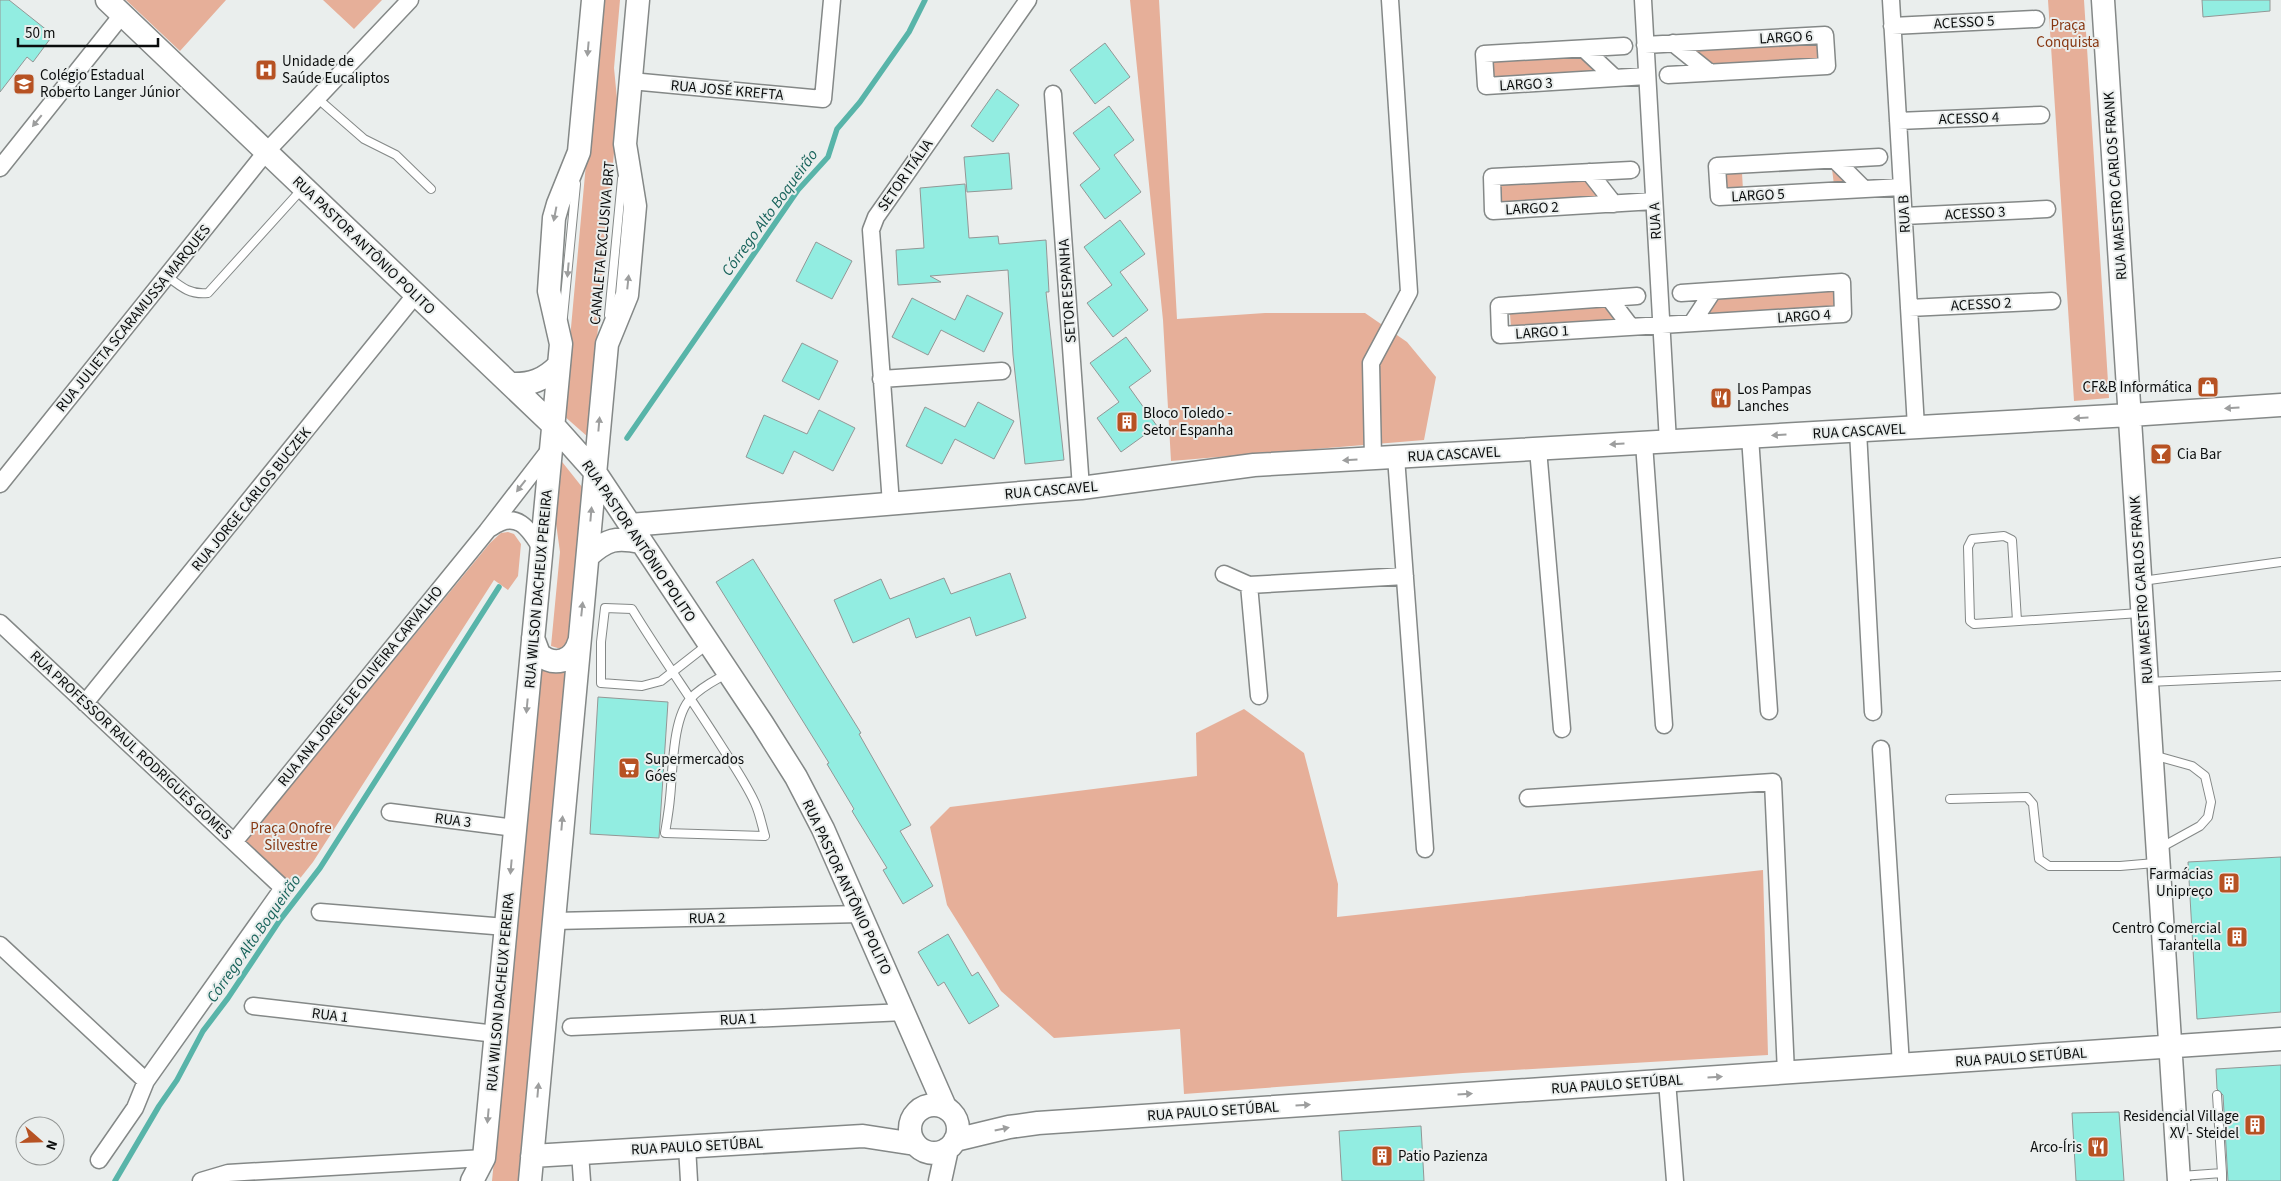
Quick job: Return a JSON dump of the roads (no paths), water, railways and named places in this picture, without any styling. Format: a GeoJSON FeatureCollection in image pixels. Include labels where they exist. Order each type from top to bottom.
{"type":"FeatureCollection","features":[{"type":"Feature","properties":{"kind":"main road","name":"RUA WILSON DACHEUX PEREIRA"},"geometry":{"type":"LineString","coordinates":[[472,1181],[484,1158],[554,426],[560,355],[549,292],[554,218],[579,152],[593,0]]}},
{"type":"Feature","properties":{"kind":"main road"},"geometry":{"type":"LineString","coordinates":[[530,1181],[607,344],[623,306],[628,284],[635,206],[625,144],[638,0]]}},
{"type":"Feature","properties":{"kind":"main road","name":"RUA MAESTRO CARLOS FRANK"},"geometry":{"type":"LineString","coordinates":[[2103,0],[2179,1179]]}},
{"type":"Feature","properties":{"kind":"main road","name":"RUA PASTOR ANTÔNIO POLITO"},"geometry":{"type":"LineString","coordinates":[[115,7],[554,426],[595,472],[796,777],[823,829],[905,1012],[917,1048],[945,1107]]}},
{"type":"Feature","properties":{"kind":"main road"},"geometry":{"type":"LineString","coordinates":[[510,384],[524,385],[537,382],[549,375],[560,355]]}},
{"type":"Feature","properties":{"kind":"main road","name":"RUA CASCAVEL"},"geometry":{"type":"LineString","coordinates":[[588,556],[599,546],[635,533],[891,504],[1081,488],[1254,465],[2130,416],[2281,405]]}},
{"type":"Feature","properties":{"kind":"main road"},"geometry":{"type":"LineString","coordinates":[[533,638],[538,654],[553,662],[560,662],[573,655],[579,642]]}},
{"type":"Feature","properties":{"kind":"main road","name":"RUA PAULO SETÚBAL"},"geometry":{"type":"LineString","coordinates":[[951,1144],[980,1133],[1038,1123],[2281,1039]]}},
{"type":"Feature","properties":{"kind":"main road","name":"RUA PASTOR ANTÔNIO POLITO"},"geometry":{"type":"LineString","coordinates":[[913,1117],[918,1095],[917,1048]]}},
{"type":"Feature","properties":{"kind":"main road"},"geometry":{"type":"LineString","coordinates":[[928,1181],[918,1147],[911,1137],[913,1117],[929,1105],[945,1107],[951,1112],[958,1126],[940,1181]]}},
{"type":"Feature","properties":{"kind":"main road","name":"RUA PAULO SETÚBAL"},"geometry":{"type":"LineString","coordinates":[[863,1136],[913,1117]]}},
{"type":"Feature","properties":{"kind":"main road","name":"RUA PAULO SETÚBAL"},"geometry":{"type":"LineString","coordinates":[[532,1156],[863,1136],[918,1147]]}},
{"type":"Feature","properties":{"kind":"main road"},"geometry":{"type":"LineString","coordinates":[[918,1147],[934,1153],[951,1144]]}},
{"type":"Feature","properties":{"kind":"street","name":"RUA JULIETA SCARAMUSSA MARQUES"},"geometry":{"type":"LineString","coordinates":[[0,484],[266,152],[410,0]]}},
{"type":"Feature","properties":{"kind":"street","name":"RUA JOSÉ KREFTA"},"geometry":{"type":"LineString","coordinates":[[631,81],[823,99],[832,0]]}},
{"type":"Feature","properties":{"kind":"street","name":"SETOR ITÁLIA"},"geometry":{"type":"LineString","coordinates":[[891,504],[871,230],[876,217],[1028,0]]}},
{"type":"Feature","properties":{"kind":"street"},"geometry":{"type":"LineString","coordinates":[[1373,458],[1372,363],[1409,292],[1390,0]]}},
{"type":"Feature","properties":{"kind":"street","name":"RUA A"},"geometry":{"type":"LineString","coordinates":[[1643,0],[1668,442]]}},
{"type":"Feature","properties":{"kind":"street","name":"RUA B"},"geometry":{"type":"LineString","coordinates":[[1891,0],[1916,428]]}},
{"type":"Feature","properties":{"kind":"street"},"geometry":{"type":"LineString","coordinates":[[0,168],[115,7]]}},
{"type":"Feature","properties":{"kind":"street","name":"ACESSO 5"},"geometry":{"type":"LineString","coordinates":[[1892,26],[2036,19]]}},
{"type":"Feature","properties":{"kind":"street","name":"LARGO 6"},"geometry":{"type":"LineString","coordinates":[[1646,45],[1825,34],[1827,66],[1668,75]]}},
{"type":"Feature","properties":{"kind":"street"},"geometry":{"type":"LineString","coordinates":[[1673,43],[1709,72]]}},
{"type":"Feature","properties":{"kind":"street","name":"LARGO 3"},"geometry":{"type":"LineString","coordinates":[[1624,46],[1484,54],[1486,86],[1647,76]]}},
{"type":"Feature","properties":{"kind":"street"},"geometry":{"type":"LineString","coordinates":[[1584,48],[1615,78]]}},
{"type":"Feature","properties":{"kind":"street","name":"SETOR ESPANHA"},"geometry":{"type":"LineString","coordinates":[[1053,94],[1081,488]]}},
{"type":"Feature","properties":{"kind":"street","name":"ACESSO 4"},"geometry":{"type":"LineString","coordinates":[[1898,121],[2041,115]]}},
{"type":"Feature","properties":{"kind":"street","name":"LARGO 5"},"geometry":{"type":"LineString","coordinates":[[1879,157],[1717,166],[1718,198],[1902,186]]}},
{"type":"Feature","properties":{"kind":"street"},"geometry":{"type":"LineString","coordinates":[[1835,160],[1864,189]]}},
{"type":"Feature","properties":{"kind":"street","name":"LARGO 2"},"geometry":{"type":"LineString","coordinates":[[1631,170],[1492,177],[1493,210],[1654,201]]}},
{"type":"Feature","properties":{"kind":"street"},"geometry":{"type":"LineString","coordinates":[[1589,172],[1614,204]]}},
{"type":"Feature","properties":{"kind":"street","name":"ACESSO 3"},"geometry":{"type":"LineString","coordinates":[[1904,216],[2047,209]]}},
{"type":"Feature","properties":{"kind":"street","name":"LARGO 4"},"geometry":{"type":"LineString","coordinates":[[1661,325],[1843,314],[1842,282],[1681,293]]}},
{"type":"Feature","properties":{"kind":"street"},"geometry":{"type":"LineString","coordinates":[[1692,323],[1713,291]]}},
{"type":"Feature","properties":{"kind":"street","name":"RUA JORGE CARLOS BUCZEK"},"geometry":{"type":"LineString","coordinates":[[85,703],[416,294]]}},
{"type":"Feature","properties":{"kind":"street","name":"LARGO 1"},"geometry":{"type":"LineString","coordinates":[[1637,296],[1499,306],[1500,335],[1661,325]]}},
{"type":"Feature","properties":{"kind":"street"},"geometry":{"type":"LineString","coordinates":[[1608,298],[1632,327]]}},
{"type":"Feature","properties":{"kind":"street","name":"ACESSO 2"},"geometry":{"type":"LineString","coordinates":[[1909,308],[2052,301]]}},
{"type":"Feature","properties":{"kind":"street"},"geometry":{"type":"LineString","coordinates":[[881,379],[1002,371]]}},
{"type":"Feature","properties":{"kind":"street"},"geometry":{"type":"LineString","coordinates":[[1858,431],[1873,712]]}},
{"type":"Feature","properties":{"kind":"street"},"geometry":{"type":"LineString","coordinates":[[1750,437],[1769,711]]}},
{"type":"Feature","properties":{"kind":"street"},"geometry":{"type":"LineString","coordinates":[[1644,443],[1664,725]]}},
{"type":"Feature","properties":{"kind":"street","name":"RUA ANA JORGE DE OLIVEIRA CARVALHO"},"geometry":{"type":"LineString","coordinates":[[234,842],[487,531],[551,448]]}},
{"type":"Feature","properties":{"kind":"street"},"geometry":{"type":"LineString","coordinates":[[1538,449],[1562,729]]}},
{"type":"Feature","properties":{"kind":"street"},"geometry":{"type":"LineString","coordinates":[[1396,457],[1425,849]]}},
{"type":"Feature","properties":{"kind":"street","name":"RUA ANA JORGE DE OLIVEIRA CARVALHO"},"geometry":{"type":"LineString","coordinates":[[487,531],[501,520],[518,521],[531,532],[542,550]]}},
{"type":"Feature","properties":{"kind":"street"},"geometry":{"type":"LineString","coordinates":[[1224,574],[1249,585],[1405,576]]}},
{"type":"Feature","properties":{"kind":"street"},"geometry":{"type":"LineString","coordinates":[[1249,585],[1259,696]]}},
{"type":"Feature","properties":{"kind":"street","name":"RUA PROFESSOR RAUL RODRIGUES GOMES"},"geometry":{"type":"LineString","coordinates":[[0,623],[283,888],[146,1081]]}},
{"type":"Feature","properties":{"kind":"street"},"geometry":{"type":"LineString","coordinates":[[1881,749],[1901,1065]]}},
{"type":"Feature","properties":{"kind":"street"},"geometry":{"type":"LineString","coordinates":[[1528,798],[1772,782],[1786,1072]]}},
{"type":"Feature","properties":{"kind":"street","name":"RUA 3"},"geometry":{"type":"LineString","coordinates":[[390,812],[515,828]]}},
{"type":"Feature","properties":{"kind":"street"},"geometry":{"type":"LineString","coordinates":[[320,912],[506,927]]}},
{"type":"Feature","properties":{"kind":"street","name":"RUA 2"},"geometry":{"type":"LineString","coordinates":[[554,921],[861,914]]}},
{"type":"Feature","properties":{"kind":"street"},"geometry":{"type":"LineString","coordinates":[[0,945],[146,1081],[134,1108],[99,1160]]}},
{"type":"Feature","properties":{"kind":"street","name":"RUA 1"},"geometry":{"type":"LineString","coordinates":[[253,1006],[496,1034]]}},
{"type":"Feature","properties":{"kind":"street","name":"RUA 1"},"geometry":{"type":"LineString","coordinates":[[571,1027],[905,1012]]}},
{"type":"Feature","properties":{"kind":"street"},"geometry":{"type":"LineString","coordinates":[[1667,1080],[1675,1181]]}},
{"type":"Feature","properties":{"kind":"street"},"geometry":{"type":"LineString","coordinates":[[687,1146],[689,1181]]}},
{"type":"Feature","properties":{"kind":"street"},"geometry":{"type":"LineString","coordinates":[[580,1153],[582,1181]]}},
{"type":"Feature","properties":{"kind":"street"},"geometry":{"type":"LineString","coordinates":[[201,1181],[228,1173],[484,1158]]}},
{"type":"Feature","properties":{"kind":"lane"},"geometry":{"type":"LineString","coordinates":[[318,98],[364,139],[396,155],[431,189]]}},
{"type":"Feature","properties":{"kind":"lane"},"geometry":{"type":"LineString","coordinates":[[167,276],[187,292],[208,293],[304,187]]}},
{"type":"Feature","properties":{"kind":"lane"},"geometry":{"type":"LineString","coordinates":[[2017,621],[2012,540],[2004,536],[1972,539],[1968,547],[1970,621],[1976,625],[2142,613]]}},
{"type":"Feature","properties":{"kind":"lane"},"geometry":{"type":"LineString","coordinates":[[2140,582],[2281,562]]}},
{"type":"Feature","properties":{"kind":"lane"},"geometry":{"type":"LineString","coordinates":[[708,644],[684,662],[674,673],[661,681],[642,686],[601,683],[605,608],[632,609],[674,673],[691,698],[756,804],[765,836],[665,833],[682,710],[691,698],[728,672]]}},
{"type":"Feature","properties":{"kind":"lane"},"geometry":{"type":"LineString","coordinates":[[2147,682],[2281,676]]}},
{"type":"Feature","properties":{"kind":"lane"},"geometry":{"type":"LineString","coordinates":[[1950,799],[2027,797],[2032,804],[2038,859],[2049,866],[2120,866],[2158,856],[2200,826],[2208,817],[2211,802],[2205,776],[2192,766],[2151,754]]}},
{"type":"Feature","properties":{"kind":"lane"},"geometry":{"type":"LineString","coordinates":[[2179,1179],[2222,1177],[2217,1095]]}},
{"type":"Feature","properties":{"kind":"lane"},"geometry":{"type":"LineString","coordinates":[[482,1181],[484,1158]]}},
{"type":"Feature","properties":{"kind":"waterway","name":"Córrego Alto Boqueirão"},"geometry":{"type":"LineString","coordinates":[[627,438],[798,190],[828,157],[837,129],[860,102],[909,32],[925,0]]}},
{"type":"Feature","properties":{"kind":"waterway","name":"Córrego Alto Boqueirão"},"geometry":{"type":"LineString","coordinates":[[115,1181],[159,1106],[177,1080],[203,1031],[228,998],[280,920],[320,868],[499,587]]}},
{"type":"Feature","properties":{"kind":"place","name":"Unidade de Saúde Eucaliptos"},"geometry":{"type":"Point","coordinates":[266,70]}},
{"type":"Feature","properties":{"kind":"place","name":"Colégio Estadual Roberto Langer Júnior"},"geometry":{"type":"Point","coordinates":[24,84]}},
{"type":"Feature","properties":{"kind":"place","name":"CF&B Informática"},"geometry":{"type":"Point","coordinates":[2208,387]}},
{"type":"Feature","properties":{"kind":"place","name":"Los Pampas Lanches"},"geometry":{"type":"Point","coordinates":[1721,398]}},
{"type":"Feature","properties":{"kind":"place","name":"Bloco Toledo - Setor Espanha"},"geometry":{"type":"Point","coordinates":[1127,422]}},
{"type":"Feature","properties":{"kind":"place","name":"Cia Bar"},"geometry":{"type":"Point","coordinates":[2161,454]}},
{"type":"Feature","properties":{"kind":"place","name":"Supermercados Góes"},"geometry":{"type":"Point","coordinates":[629,768]}},
{"type":"Feature","properties":{"kind":"place","name":"Farmácias Unipreço"},"geometry":{"type":"Point","coordinates":[2229,883]}},
{"type":"Feature","properties":{"kind":"place","name":"Centro Comercial Tarantella"},"geometry":{"type":"Point","coordinates":[2237,937]}},
{"type":"Feature","properties":{"kind":"place","name":"Residencial Village XV - Steidel"},"geometry":{"type":"Point","coordinates":[2255,1125]}},
{"type":"Feature","properties":{"kind":"place","name":"Arco-Íris"},"geometry":{"type":"Point","coordinates":[2098,1147]}},
{"type":"Feature","properties":{"kind":"place","name":"Patio Pazienza"},"geometry":{"type":"Point","coordinates":[1382,1156]}},
{"type":"Feature","properties":{"kind":"park label","name":"Praça Conquista"},"geometry":{"type":"Point","coordinates":[2068,34]}},
{"type":"Feature","properties":{"kind":"park label","name":"Praça Onofre Silvestre"},"geometry":{"type":"Point","coordinates":[291,836]}}]}
